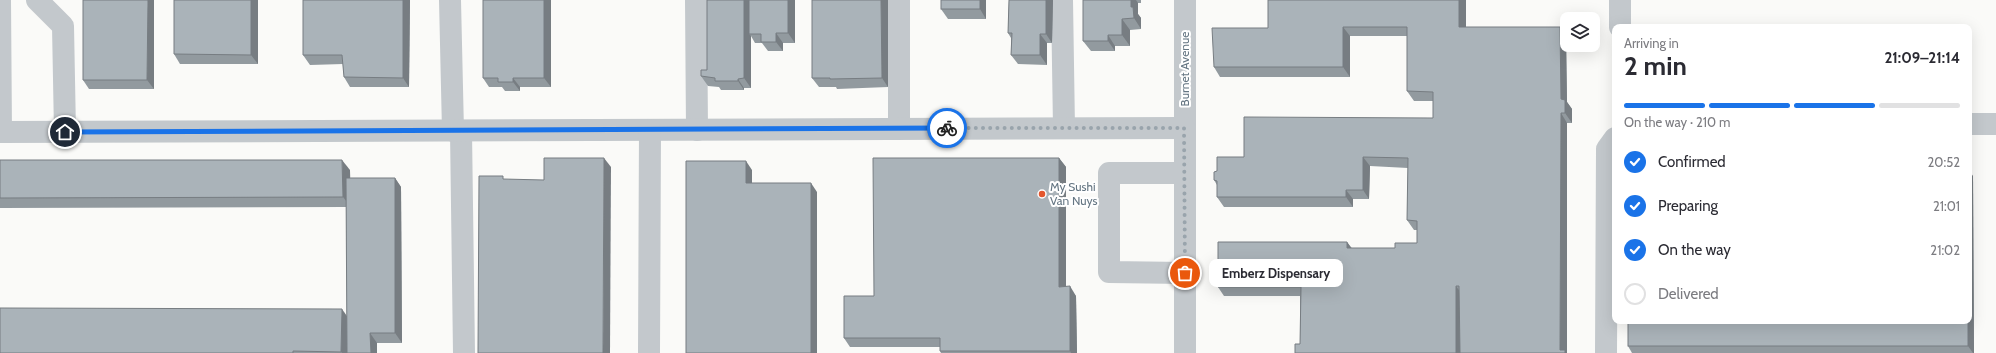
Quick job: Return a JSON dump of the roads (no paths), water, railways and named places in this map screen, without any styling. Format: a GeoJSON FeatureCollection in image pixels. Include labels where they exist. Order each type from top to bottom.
{"type":"FeatureCollection","features":[{"type":"Feature","properties":{"kind":"street"},"geometry":{"type":"LineString","coordinates":[[0,0],[1,132],[1184,128]]}},
{"type":"Feature","properties":{"kind":"street"},"geometry":{"type":"LineString","coordinates":[[37,0],[63,26],[65,132]]}},
{"type":"Feature","properties":{"kind":"street"},"geometry":{"type":"LineString","coordinates":[[450,0],[457,130],[464,353]]}},
{"type":"Feature","properties":{"kind":"street"},"geometry":{"type":"LineString","coordinates":[[696,0],[697,130]]}},
{"type":"Feature","properties":{"kind":"street"},"geometry":{"type":"LineString","coordinates":[[898,129],[899,0]]}},
{"type":"Feature","properties":{"kind":"street"},"geometry":{"type":"LineString","coordinates":[[1062,0],[1064,128]]}},
{"type":"Feature","properties":{"kind":"street","name":"Burnet Avenue"},"geometry":{"type":"LineString","coordinates":[[1185,0],[1185,353]]}},
{"type":"Feature","properties":{"kind":"street"},"geometry":{"type":"LineString","coordinates":[[1620,0],[1620,24]]}},
{"type":"Feature","properties":{"kind":"street"},"geometry":{"type":"LineString","coordinates":[[1972,124],[1996,124]]}},
{"type":"Feature","properties":{"kind":"street"},"geometry":{"type":"LineString","coordinates":[[649,353],[650,130]]}},
{"type":"Feature","properties":{"kind":"street"},"geometry":{"type":"LineString","coordinates":[[1606,353],[1607,149],[1612,142]]}},
{"type":"Feature","properties":{"kind":"street"},"geometry":{"type":"LineString","coordinates":[[1184,173],[1109,173],[1109,272],[1185,273]]}},
{"type":"Feature","properties":{"kind":"place","name":"My Sushi Van Nuys"},"geometry":{"type":"Point","coordinates":[1042,194]}},
{"type":"Feature","properties":{"kind":"place","name":"Emberz Dispensary"},"geometry":{"type":"Point","coordinates":[1185,273]}}]}
